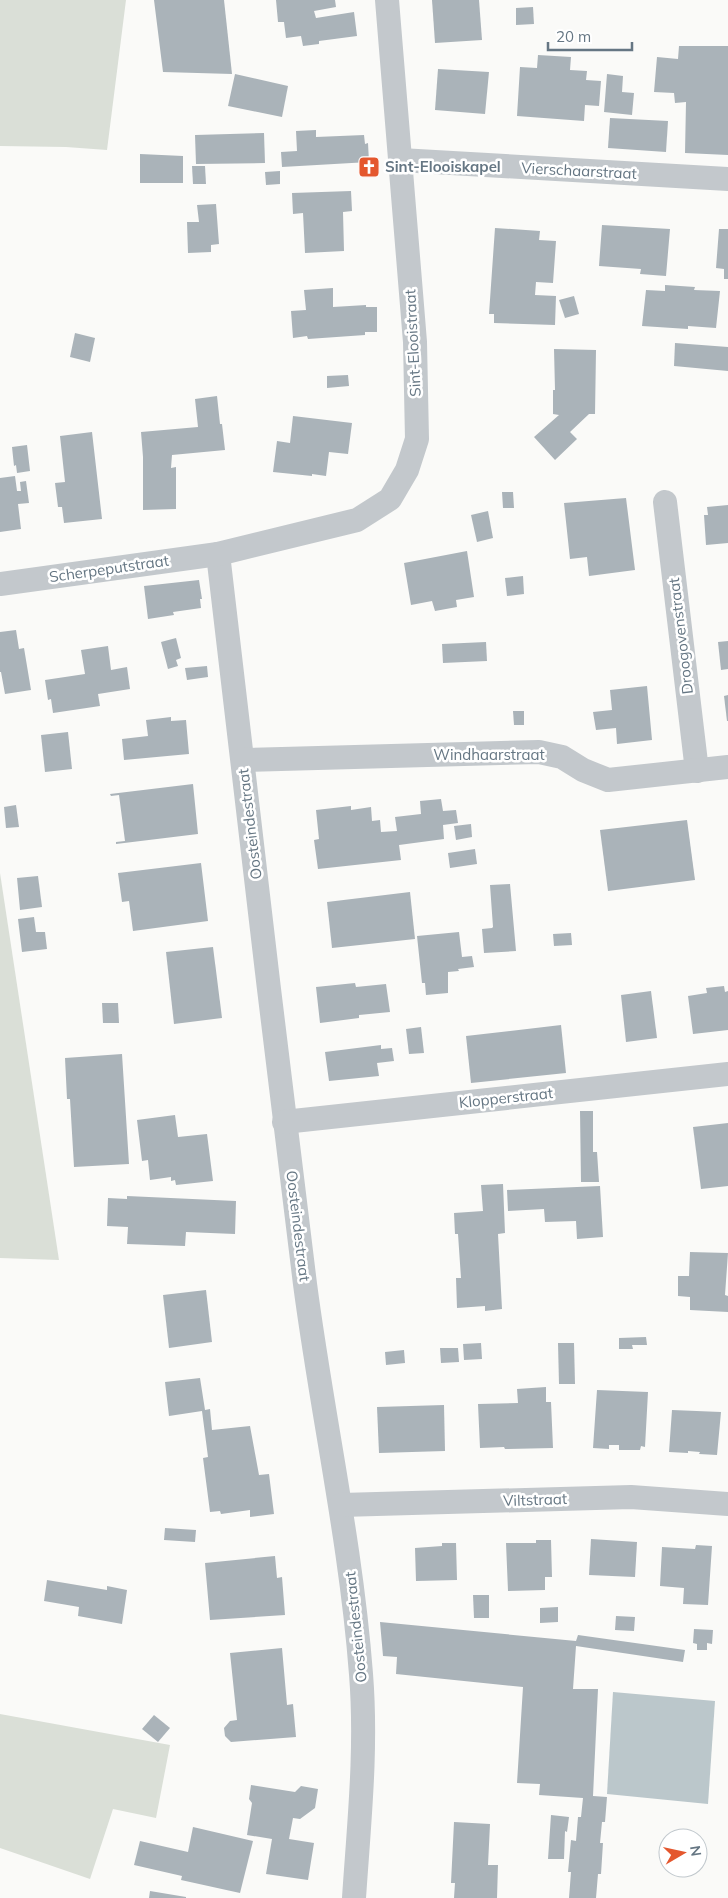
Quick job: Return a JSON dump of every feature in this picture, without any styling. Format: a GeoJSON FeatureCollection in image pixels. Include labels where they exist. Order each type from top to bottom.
{"type":"FeatureCollection","features":[{"type":"Feature","properties":{"kind":"street","name":"Sint-Elooistraat"},"geometry":{"type":"LineString","coordinates":[[218,554],[357,520],[390,499],[407,470],[417,439],[415,342],[388,0]]}},
{"type":"Feature","properties":{"kind":"street","name":"Vierschaarstraat"},"geometry":{"type":"LineString","coordinates":[[400,160],[728,179]]}},
{"type":"Feature","properties":{"kind":"street","name":"Droogovenstraat"},"geometry":{"type":"LineString","coordinates":[[665,502],[697,770]]}},
{"type":"Feature","properties":{"kind":"street","name":"Scherpeputstraat"},"geometry":{"type":"LineString","coordinates":[[0,584],[218,554]]}},
{"type":"Feature","properties":{"kind":"street","name":"Oosteindestraat"},"geometry":{"type":"LineString","coordinates":[[218,554],[284,1122],[310,1320],[341,1505],[362,1674],[364,1737],[354,1898]]}},
{"type":"Feature","properties":{"kind":"street","name":"Windhaarstraat"},"geometry":{"type":"LineString","coordinates":[[243,760],[539,752],[562,757],[583,770],[608,780],[728,767]]}},
{"type":"Feature","properties":{"kind":"street","name":"Klopperstraat"},"geometry":{"type":"LineString","coordinates":[[284,1122],[728,1074]]}},
{"type":"Feature","properties":{"kind":"street","name":"Viltstraat"},"geometry":{"type":"LineString","coordinates":[[341,1505],[631,1497],[728,1504]]}},
{"type":"Feature","properties":{"kind":"shaded area"},"geometry":{"type":"Polygon","coordinates":[[[0,0],[126,0],[107,150],[0,146],[0,0]]]}},
{"type":"Feature","properties":{"kind":"shaded area"},"geometry":{"type":"Polygon","coordinates":[[[0,873],[59,1260],[0,1258],[0,873]]]}},
{"type":"Feature","properties":{"kind":"shaded area"},"geometry":{"type":"Polygon","coordinates":[[[613,1692],[715,1701],[708,1804],[607,1794],[613,1692]]]}},
{"type":"Feature","properties":{"kind":"shaded area"},"geometry":{"type":"Polygon","coordinates":[[[0,1714],[170,1745],[156,1818],[113,1809],[90,1879],[0,1848],[0,1714]]]}},
{"type":"Feature","properties":{"kind":"building"},"geometry":{"type":"Polygon","coordinates":[[[154,0],[224,0],[232,74],[163,72],[154,0]]]}},
{"type":"Feature","properties":{"kind":"building"},"geometry":{"type":"Polygon","coordinates":[[[276,0],[335,0],[336,7],[314,11],[316,18],[354,12],[357,36],[319,41],[319,44],[303,46],[301,36],[286,38],[284,22],[278,22],[276,0]]]}},
{"type":"Feature","properties":{"kind":"building"},"geometry":{"type":"Polygon","coordinates":[[[432,0],[479,0],[482,40],[435,43],[432,0]]]}},
{"type":"Feature","properties":{"kind":"building"},"geometry":{"type":"Polygon","coordinates":[[[533,7],[534,24],[516,25],[516,8],[533,7]]]}},
{"type":"Feature","properties":{"kind":"building"},"geometry":{"type":"Polygon","coordinates":[[[679,46],[728,46],[728,155],[685,153],[686,102],[675,103],[674,93],[654,92],[657,57],[678,59],[679,46]]]}},
{"type":"Feature","properties":{"kind":"building"},"geometry":{"type":"Polygon","coordinates":[[[538,55],[571,57],[570,70],[587,71],[586,80],[601,81],[599,106],[585,105],[584,121],[517,116],[520,67],[537,68],[538,55]]]}},
{"type":"Feature","properties":{"kind":"building"},"geometry":{"type":"Polygon","coordinates":[[[438,69],[489,72],[485,114],[435,110],[438,69]]]}},
{"type":"Feature","properties":{"kind":"building"},"geometry":{"type":"Polygon","coordinates":[[[235,74],[288,86],[282,117],[228,106],[235,74]]]}},
{"type":"Feature","properties":{"kind":"building"},"geometry":{"type":"Polygon","coordinates":[[[607,74],[623,76],[622,92],[634,93],[632,115],[604,112],[607,74]]]}},
{"type":"Feature","properties":{"kind":"building"},"geometry":{"type":"Polygon","coordinates":[[[610,118],[668,121],[666,152],[608,148],[610,118]]]}},
{"type":"Feature","properties":{"kind":"building"},"geometry":{"type":"Polygon","coordinates":[[[316,130],[316,137],[364,135],[365,144],[368,143],[369,162],[282,167],[281,152],[297,151],[296,131],[316,130]]]}},
{"type":"Feature","properties":{"kind":"building"},"geometry":{"type":"Polygon","coordinates":[[[264,133],[265,163],[196,164],[195,135],[264,133]]]}},
{"type":"Feature","properties":{"kind":"building"},"geometry":{"type":"Polygon","coordinates":[[[140,154],[183,156],[183,183],[140,183],[140,154]]]}},
{"type":"Feature","properties":{"kind":"building"},"geometry":{"type":"Polygon","coordinates":[[[192,166],[205,166],[206,184],[193,184],[192,166]]]}},
{"type":"Feature","properties":{"kind":"building"},"geometry":{"type":"Polygon","coordinates":[[[280,171],[280,184],[266,185],[265,172],[280,171]]]}},
{"type":"Feature","properties":{"kind":"building"},"geometry":{"type":"Polygon","coordinates":[[[351,191],[352,211],[343,212],[344,251],[305,253],[303,213],[293,214],[292,193],[351,191]]]}},
{"type":"Feature","properties":{"kind":"building"},"geometry":{"type":"Polygon","coordinates":[[[216,204],[219,244],[211,245],[211,252],[188,253],[187,222],[199,222],[197,205],[216,204]]]}},
{"type":"Feature","properties":{"kind":"building"},"geometry":{"type":"Polygon","coordinates":[[[602,225],[670,229],[666,276],[640,274],[641,269],[599,266],[602,225]]]}},
{"type":"Feature","properties":{"kind":"building"},"geometry":{"type":"Polygon","coordinates":[[[495,228],[540,231],[539,240],[556,241],[553,283],[536,282],[535,295],[556,296],[555,325],[494,323],[494,314],[489,314],[495,228]]]}},
{"type":"Feature","properties":{"kind":"building"},"geometry":{"type":"Polygon","coordinates":[[[719,229],[728,229],[728,279],[724,279],[724,269],[716,268],[719,229]]]}},
{"type":"Feature","properties":{"kind":"building"},"geometry":{"type":"Polygon","coordinates":[[[665,285],[695,287],[694,290],[720,291],[716,328],[688,326],[688,329],[642,326],[646,290],[665,291],[665,285]]]}},
{"type":"Feature","properties":{"kind":"building"},"geometry":{"type":"Polygon","coordinates":[[[333,288],[333,307],[366,305],[366,307],[377,307],[377,332],[365,332],[365,335],[308,339],[307,336],[293,338],[291,311],[306,310],[304,290],[333,288]]]}},
{"type":"Feature","properties":{"kind":"building"},"geometry":{"type":"Polygon","coordinates":[[[574,296],[579,314],[565,318],[559,300],[574,296]]]}},
{"type":"Feature","properties":{"kind":"building"},"geometry":{"type":"Polygon","coordinates":[[[75,333],[95,338],[90,362],[70,357],[75,333]]]}},
{"type":"Feature","properties":{"kind":"building"},"geometry":{"type":"Polygon","coordinates":[[[675,343],[728,347],[728,371],[674,366],[675,343]]]}},
{"type":"Feature","properties":{"kind":"building"},"geometry":{"type":"Polygon","coordinates":[[[554,349],[596,350],[595,414],[589,414],[570,432],[577,439],[555,460],[534,437],[559,415],[553,414],[553,390],[555,390],[554,349]]]}},
{"type":"Feature","properties":{"kind":"building"},"geometry":{"type":"Polygon","coordinates":[[[348,375],[349,386],[327,388],[327,376],[348,375]]]}},
{"type":"Feature","properties":{"kind":"building"},"geometry":{"type":"Polygon","coordinates":[[[217,396],[225,450],[172,455],[171,468],[176,467],[176,509],[143,510],[141,432],[198,427],[195,399],[217,396]]]}},
{"type":"Feature","properties":{"kind":"building"},"geometry":{"type":"Polygon","coordinates":[[[293,416],[352,423],[348,454],[329,452],[326,476],[273,472],[277,441],[290,443],[293,416]]]}},
{"type":"Feature","properties":{"kind":"building"},"geometry":{"type":"Polygon","coordinates":[[[92,432],[102,519],[64,523],[62,507],[58,507],[55,483],[65,482],[60,436],[92,432]]]}},
{"type":"Feature","properties":{"kind":"building"},"geometry":{"type":"Polygon","coordinates":[[[27,445],[30,471],[17,473],[16,465],[14,466],[12,447],[27,445]]]}},
{"type":"Feature","properties":{"kind":"building"},"geometry":{"type":"Polygon","coordinates":[[[15,476],[17,491],[21,491],[20,482],[26,481],[29,503],[18,504],[21,529],[0,532],[0,478],[15,476]]]}},
{"type":"Feature","properties":{"kind":"building"},"geometry":{"type":"Polygon","coordinates":[[[502,492],[513,492],[514,508],[503,508],[502,492]]]}},
{"type":"Feature","properties":{"kind":"building"},"geometry":{"type":"Polygon","coordinates":[[[626,498],[635,570],[589,576],[587,557],[570,559],[564,503],[626,498]]]}},
{"type":"Feature","properties":{"kind":"building"},"geometry":{"type":"Polygon","coordinates":[[[728,505],[728,543],[706,545],[704,515],[708,515],[707,507],[728,505]]]}},
{"type":"Feature","properties":{"kind":"building"},"geometry":{"type":"Polygon","coordinates":[[[488,511],[493,538],[477,542],[471,515],[488,511]]]}},
{"type":"Feature","properties":{"kind":"building"},"geometry":{"type":"Polygon","coordinates":[[[467,551],[474,597],[456,600],[457,607],[435,611],[432,601],[411,605],[404,563],[467,551]]]}},
{"type":"Feature","properties":{"kind":"building"},"geometry":{"type":"Polygon","coordinates":[[[523,576],[524,594],[507,596],[505,578],[523,576]]]}},
{"type":"Feature","properties":{"kind":"building"},"geometry":{"type":"Polygon","coordinates":[[[199,580],[202,599],[200,599],[201,608],[173,612],[174,615],[148,619],[144,586],[199,580]]]}},
{"type":"Feature","properties":{"kind":"building"},"geometry":{"type":"Polygon","coordinates":[[[16,630],[19,649],[24,648],[31,690],[5,694],[0,672],[0,632],[16,630]]]}},
{"type":"Feature","properties":{"kind":"building"},"geometry":{"type":"Polygon","coordinates":[[[176,638],[181,658],[176,660],[178,666],[168,669],[161,642],[176,638]]]}},
{"type":"Feature","properties":{"kind":"building"},"geometry":{"type":"Polygon","coordinates":[[[728,641],[728,669],[721,670],[718,642],[728,641]]]}},
{"type":"Feature","properties":{"kind":"building"},"geometry":{"type":"Polygon","coordinates":[[[486,642],[487,661],[443,663],[442,644],[486,642]]]}},
{"type":"Feature","properties":{"kind":"building"},"geometry":{"type":"Polygon","coordinates":[[[108,646],[111,670],[127,667],[130,689],[98,694],[100,706],[53,713],[51,699],[48,700],[45,680],[85,674],[81,650],[108,646]]]}},
{"type":"Feature","properties":{"kind":"building"},"geometry":{"type":"Polygon","coordinates":[[[207,666],[208,677],[187,680],[185,668],[207,666]]]}},
{"type":"Feature","properties":{"kind":"building"},"geometry":{"type":"Polygon","coordinates":[[[647,686],[652,740],[617,744],[616,728],[596,730],[593,712],[612,710],[610,690],[647,686]]]}},
{"type":"Feature","properties":{"kind":"building"},"geometry":{"type":"Polygon","coordinates":[[[728,695],[728,721],[727,721],[724,696],[728,695]]]}},
{"type":"Feature","properties":{"kind":"building"},"geometry":{"type":"Polygon","coordinates":[[[513,711],[524,711],[524,725],[514,725],[513,711]]]}},
{"type":"Feature","properties":{"kind":"building"},"geometry":{"type":"Polygon","coordinates":[[[171,717],[171,721],[186,720],[189,754],[124,760],[122,739],[148,736],[146,720],[171,717]]]}},
{"type":"Feature","properties":{"kind":"building"},"geometry":{"type":"Polygon","coordinates":[[[68,732],[72,769],[45,772],[41,735],[68,732]]]}},
{"type":"Feature","properties":{"kind":"building"},"geometry":{"type":"Polygon","coordinates":[[[193,784],[198,834],[116,844],[116,842],[125,841],[119,795],[111,796],[110,794],[193,784]]]}},
{"type":"Feature","properties":{"kind":"building"},"geometry":{"type":"Polygon","coordinates":[[[441,799],[443,811],[456,810],[458,823],[443,825],[444,839],[399,845],[401,860],[318,869],[314,840],[319,839],[316,810],[351,806],[351,810],[371,807],[372,821],[380,820],[381,832],[397,831],[395,817],[421,814],[420,801],[441,799]]]}},
{"type":"Feature","properties":{"kind":"building"},"geometry":{"type":"Polygon","coordinates":[[[16,805],[19,827],[6,828],[4,807],[16,805]]]}},
{"type":"Feature","properties":{"kind":"building"},"geometry":{"type":"Polygon","coordinates":[[[687,820],[695,880],[608,891],[600,830],[687,820]]]}},
{"type":"Feature","properties":{"kind":"building"},"geometry":{"type":"Polygon","coordinates":[[[471,824],[472,837],[456,840],[454,826],[471,824]]]}},
{"type":"Feature","properties":{"kind":"building"},"geometry":{"type":"Polygon","coordinates":[[[475,849],[477,864],[450,868],[448,853],[475,849]]]}},
{"type":"Feature","properties":{"kind":"building"},"geometry":{"type":"Polygon","coordinates":[[[201,863],[208,921],[133,931],[129,901],[122,902],[118,873],[201,863]]]}},
{"type":"Feature","properties":{"kind":"building"},"geometry":{"type":"Polygon","coordinates":[[[38,876],[42,907],[20,910],[17,878],[38,876]]]}},
{"type":"Feature","properties":{"kind":"building"},"geometry":{"type":"Polygon","coordinates":[[[510,884],[516,951],[484,953],[482,929],[493,927],[490,885],[510,884]]]}},
{"type":"Feature","properties":{"kind":"building"},"geometry":{"type":"Polygon","coordinates":[[[410,892],[415,939],[332,948],[327,902],[410,892]]]}},
{"type":"Feature","properties":{"kind":"building"},"geometry":{"type":"Polygon","coordinates":[[[34,917],[36,932],[45,932],[47,949],[22,952],[18,919],[34,917]]]}},
{"type":"Feature","properties":{"kind":"building"},"geometry":{"type":"Polygon","coordinates":[[[459,932],[462,957],[472,956],[474,967],[448,972],[448,993],[426,995],[425,983],[422,983],[417,936],[459,932]]]}},
{"type":"Feature","properties":{"kind":"building"},"geometry":{"type":"Polygon","coordinates":[[[571,933],[572,945],[554,946],[553,934],[571,933]]]}},
{"type":"Feature","properties":{"kind":"building"},"geometry":{"type":"Polygon","coordinates":[[[213,947],[222,1018],[174,1024],[166,952],[213,947]]]}},
{"type":"Feature","properties":{"kind":"building"},"geometry":{"type":"Polygon","coordinates":[[[355,983],[356,987],[386,984],[390,1012],[359,1015],[359,1018],[320,1023],[316,987],[355,983]]]}},
{"type":"Feature","properties":{"kind":"building"},"geometry":{"type":"Polygon","coordinates":[[[724,986],[725,992],[728,991],[728,1030],[693,1034],[688,996],[707,993],[706,988],[724,986]]]}},
{"type":"Feature","properties":{"kind":"building"},"geometry":{"type":"Polygon","coordinates":[[[651,991],[657,1038],[626,1042],[621,995],[651,991]]]}},
{"type":"Feature","properties":{"kind":"building"},"geometry":{"type":"Polygon","coordinates":[[[102,1003],[118,1003],[119,1023],[103,1023],[102,1003]]]}},
{"type":"Feature","properties":{"kind":"building"},"geometry":{"type":"Polygon","coordinates":[[[561,1025],[566,1073],[471,1083],[466,1036],[561,1025]]]}},
{"type":"Feature","properties":{"kind":"building"},"geometry":{"type":"Polygon","coordinates":[[[421,1027],[424,1053],[409,1054],[406,1029],[421,1027]]]}},
{"type":"Feature","properties":{"kind":"building"},"geometry":{"type":"Polygon","coordinates":[[[381,1045],[381,1049],[392,1048],[394,1061],[377,1063],[379,1076],[329,1081],[325,1052],[381,1045]]]}},
{"type":"Feature","properties":{"kind":"building"},"geometry":{"type":"Polygon","coordinates":[[[122,1054],[129,1164],[74,1167],[70,1099],[67,1099],[65,1058],[122,1054]]]}},
{"type":"Feature","properties":{"kind":"building"},"geometry":{"type":"Polygon","coordinates":[[[580,1111],[593,1111],[593,1152],[597,1152],[599,1182],[581,1182],[580,1111]]]}},
{"type":"Feature","properties":{"kind":"building"},"geometry":{"type":"Polygon","coordinates":[[[175,1115],[178,1137],[207,1134],[213,1181],[176,1185],[175,1180],[171,1181],[171,1177],[150,1180],[148,1160],[142,1161],[137,1120],[175,1115]]]}},
{"type":"Feature","properties":{"kind":"building"},"geometry":{"type":"Polygon","coordinates":[[[728,1123],[728,1186],[701,1189],[693,1127],[728,1123]]]}},
{"type":"Feature","properties":{"kind":"building"},"geometry":{"type":"Polygon","coordinates":[[[503,1184],[505,1233],[498,1234],[502,1309],[485,1311],[485,1306],[457,1308],[456,1278],[461,1278],[458,1234],[455,1234],[454,1213],[483,1211],[481,1185],[503,1184]]]}},
{"type":"Feature","properties":{"kind":"building"},"geometry":{"type":"Polygon","coordinates":[[[600,1186],[603,1237],[577,1239],[576,1221],[545,1222],[544,1209],[508,1211],[507,1190],[600,1186]]]}},
{"type":"Feature","properties":{"kind":"building"},"geometry":{"type":"Polygon","coordinates":[[[127,1196],[236,1201],[235,1234],[186,1232],[185,1246],[127,1244],[128,1227],[107,1226],[108,1198],[127,1199],[127,1196]]]}},
{"type":"Feature","properties":{"kind":"building"},"geometry":{"type":"Polygon","coordinates":[[[690,1252],[728,1253],[725,1295],[728,1296],[728,1312],[690,1310],[690,1297],[678,1296],[678,1276],[689,1276],[690,1252]]]}},
{"type":"Feature","properties":{"kind":"building"},"geometry":{"type":"Polygon","coordinates":[[[206,1290],[212,1342],[169,1348],[163,1295],[206,1290]]]}},
{"type":"Feature","properties":{"kind":"building"},"geometry":{"type":"Polygon","coordinates":[[[646,1337],[647,1345],[632,1345],[633,1349],[619,1349],[619,1338],[646,1337]]]}},
{"type":"Feature","properties":{"kind":"building"},"geometry":{"type":"Polygon","coordinates":[[[481,1343],[482,1359],[464,1360],[463,1344],[481,1343]]]}},
{"type":"Feature","properties":{"kind":"building"},"geometry":{"type":"Polygon","coordinates":[[[558,1343],[574,1343],[575,1384],[559,1384],[558,1343]]]}},
{"type":"Feature","properties":{"kind":"building"},"geometry":{"type":"Polygon","coordinates":[[[440,1348],[458,1348],[459,1362],[441,1363],[440,1348]]]}},
{"type":"Feature","properties":{"kind":"building"},"geometry":{"type":"Polygon","coordinates":[[[404,1350],[405,1363],[386,1365],[385,1352],[404,1350]]]}},
{"type":"Feature","properties":{"kind":"building"},"geometry":{"type":"Polygon","coordinates":[[[200,1378],[205,1410],[210,1409],[212,1430],[250,1426],[259,1475],[269,1474],[274,1514],[250,1517],[250,1510],[221,1514],[220,1511],[210,1512],[203,1458],[208,1457],[202,1411],[169,1416],[165,1382],[200,1378]]]}},
{"type":"Feature","properties":{"kind":"building"},"geometry":{"type":"Polygon","coordinates":[[[546,1387],[546,1402],[551,1402],[553,1448],[480,1448],[478,1404],[518,1403],[517,1389],[546,1387]]]}},
{"type":"Feature","properties":{"kind":"building"},"geometry":{"type":"Polygon","coordinates":[[[597,1390],[648,1392],[645,1447],[641,1446],[640,1450],[619,1450],[619,1445],[609,1445],[609,1449],[593,1448],[597,1390]]]}},
{"type":"Feature","properties":{"kind":"building"},"geometry":{"type":"Polygon","coordinates":[[[444,1405],[445,1451],[379,1453],[377,1407],[444,1405]]]}},
{"type":"Feature","properties":{"kind":"building"},"geometry":{"type":"Polygon","coordinates":[[[672,1410],[721,1412],[717,1455],[688,1451],[688,1453],[669,1452],[672,1410]]]}},
{"type":"Feature","properties":{"kind":"building"},"geometry":{"type":"Polygon","coordinates":[[[165,1528],[196,1530],[195,1542],[164,1540],[165,1528]]]}},
{"type":"Feature","properties":{"kind":"building"},"geometry":{"type":"Polygon","coordinates":[[[591,1539],[637,1542],[635,1577],[589,1575],[591,1539]]]}},
{"type":"Feature","properties":{"kind":"building"},"geometry":{"type":"Polygon","coordinates":[[[536,1540],[551,1540],[552,1577],[545,1577],[545,1590],[508,1591],[506,1543],[536,1543],[536,1540]]]}},
{"type":"Feature","properties":{"kind":"building"},"geometry":{"type":"Polygon","coordinates":[[[442,1543],[456,1543],[457,1580],[416,1581],[415,1548],[442,1546],[442,1543]]]}},
{"type":"Feature","properties":{"kind":"building"},"geometry":{"type":"Polygon","coordinates":[[[696,1545],[712,1546],[708,1605],[683,1604],[684,1588],[660,1586],[662,1547],[695,1549],[696,1545]]]}},
{"type":"Feature","properties":{"kind":"building"},"geometry":{"type":"Polygon","coordinates":[[[275,1556],[277,1578],[282,1577],[285,1615],[210,1620],[205,1563],[275,1556]]]}},
{"type":"Feature","properties":{"kind":"building"},"geometry":{"type":"Polygon","coordinates":[[[47,1580],[107,1590],[107,1586],[127,1590],[122,1624],[78,1616],[79,1607],[44,1601],[47,1580]]]}},
{"type":"Feature","properties":{"kind":"building"},"geometry":{"type":"Polygon","coordinates":[[[473,1595],[489,1595],[489,1618],[474,1618],[473,1595]]]}},
{"type":"Feature","properties":{"kind":"building"},"geometry":{"type":"Polygon","coordinates":[[[558,1607],[558,1622],[540,1623],[540,1608],[558,1607]]]}},
{"type":"Feature","properties":{"kind":"building"},"geometry":{"type":"Polygon","coordinates":[[[616,1616],[635,1617],[634,1631],[615,1630],[616,1616]]]}},
{"type":"Feature","properties":{"kind":"building"},"geometry":{"type":"Polygon","coordinates":[[[380,1622],[576,1641],[578,1635],[685,1650],[683,1662],[576,1646],[573,1689],[598,1689],[593,1796],[607,1797],[605,1822],[602,1822],[600,1843],[603,1843],[601,1874],[598,1874],[596,1898],[569,1898],[571,1872],[568,1872],[571,1840],[576,1841],[578,1817],[581,1817],[583,1798],[539,1795],[540,1784],[517,1783],[523,1687],[396,1674],[397,1657],[383,1656],[380,1622]]]}},
{"type":"Feature","properties":{"kind":"building"},"geometry":{"type":"Polygon","coordinates":[[[694,1629],[713,1630],[712,1644],[707,1643],[707,1650],[697,1650],[697,1644],[693,1643],[694,1629]]]}},
{"type":"Feature","properties":{"kind":"building"},"geometry":{"type":"Polygon","coordinates":[[[282,1648],[287,1705],[293,1704],[296,1737],[231,1742],[225,1736],[224,1728],[230,1721],[237,1720],[230,1653],[282,1648]]]}},
{"type":"Feature","properties":{"kind":"building"},"geometry":{"type":"Polygon","coordinates":[[[154,1715],[170,1728],[158,1742],[142,1729],[154,1715]]]}},
{"type":"Feature","properties":{"kind":"building"},"geometry":{"type":"Polygon","coordinates":[[[251,1785],[295,1792],[301,1786],[318,1789],[315,1808],[300,1819],[293,1818],[289,1839],[314,1843],[308,1880],[266,1874],[272,1839],[247,1835],[252,1803],[249,1799],[251,1785]]]}},
{"type":"Feature","properties":{"kind":"building"},"geometry":{"type":"Polygon","coordinates":[[[551,1815],[569,1817],[567,1832],[565,1831],[564,1859],[548,1859],[551,1815]]]}},
{"type":"Feature","properties":{"kind":"building"},"geometry":{"type":"Polygon","coordinates":[[[454,1822],[490,1824],[488,1865],[498,1865],[497,1898],[454,1898],[455,1883],[451,1883],[454,1822]]]}},
{"type":"Feature","properties":{"kind":"building"},"geometry":{"type":"Polygon","coordinates":[[[193,1827],[253,1841],[240,1893],[181,1880],[182,1876],[134,1865],[140,1841],[188,1852],[193,1827]]]}},
{"type":"Feature","properties":{"kind":"building"},"geometry":{"type":"Polygon","coordinates":[[[150,1891],[186,1897],[186,1898],[149,1898],[150,1891]]]}},
{"type":"Feature","properties":{"kind":"place","name":"Sint-Elooiskapel"},"geometry":{"type":"Point","coordinates":[369,167]}}]}
